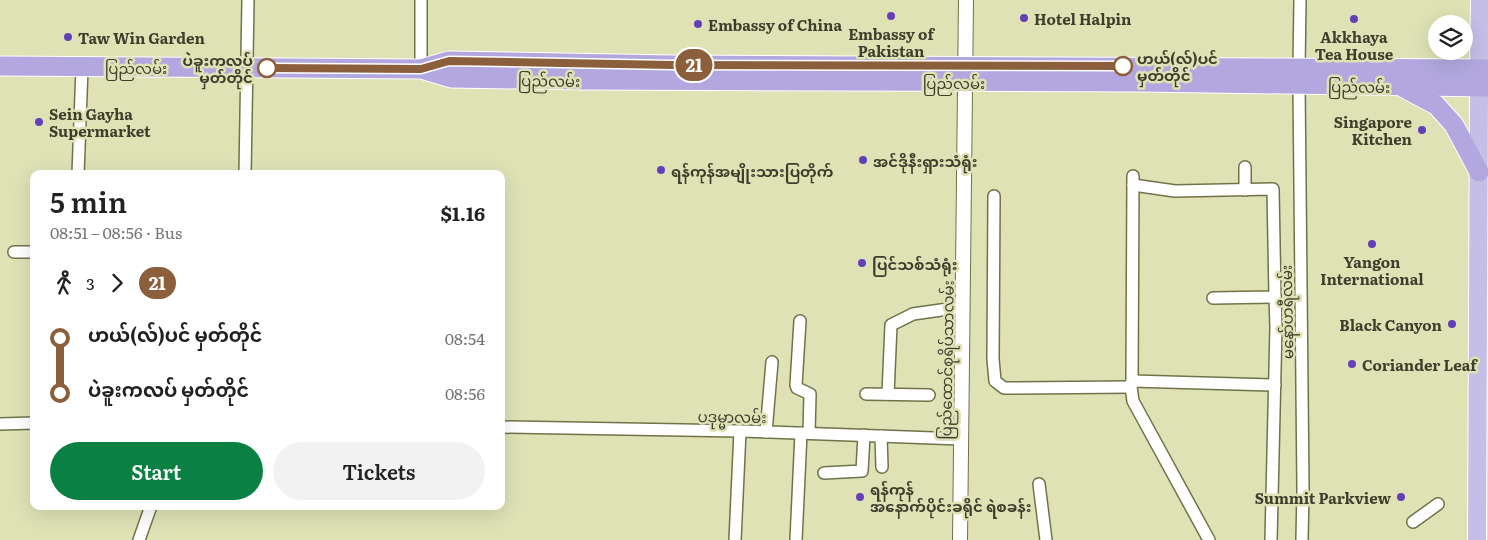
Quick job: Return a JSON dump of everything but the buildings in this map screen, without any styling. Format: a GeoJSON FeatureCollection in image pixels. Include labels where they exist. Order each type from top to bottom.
{"type":"FeatureCollection","features":[{"type":"Feature","properties":{"kind":"highway","name":"ပြည်လမ်း"},"geometry":{"type":"LineString","coordinates":[[0,66],[421,69],[449,61],[672,65],[966,74],[1483,78]]}},
{"type":"Feature","properties":{"kind":"highway","name":"ပြည်လမ်း"},"geometry":{"type":"LineString","coordinates":[[1299,76],[1401,86],[1483,78]]}},
{"type":"Feature","properties":{"kind":"highway"},"geometry":{"type":"LineString","coordinates":[[1401,86],[1436,105],[1454,124],[1480,172]]}},
{"type":"Feature","properties":{"kind":"main road"},"geometry":{"type":"LineString","coordinates":[[1477,540],[1477,399],[1484,225],[1480,172],[1483,78],[1480,0]]}},
{"type":"Feature","properties":{"kind":"street"},"geometry":{"type":"LineString","coordinates":[[245,170],[248,0]]}},
{"type":"Feature","properties":{"kind":"street"},"geometry":{"type":"LineString","coordinates":[[421,69],[422,0]]}},
{"type":"Feature","properties":{"kind":"street","name":"ပြည်ထောင်စုရိပ်သာလမ်း"},"geometry":{"type":"LineString","coordinates":[[960,540],[966,0]]}},
{"type":"Feature","properties":{"kind":"street","name":"မနော်ဟရီလမ်း"},"geometry":{"type":"LineString","coordinates":[[1300,0],[1302,540]]}},
{"type":"Feature","properties":{"kind":"street"},"geometry":{"type":"LineString","coordinates":[[78,170],[82,68]]}},
{"type":"Feature","properties":{"kind":"street"},"geometry":{"type":"LineString","coordinates":[[1245,166],[1245,190]]}},
{"type":"Feature","properties":{"kind":"street"},"geometry":{"type":"LineString","coordinates":[[1209,540],[1133,401],[1133,180],[1175,191],[1273,189],[1275,385],[1271,540]]}},
{"type":"Feature","properties":{"kind":"street"},"geometry":{"type":"LineString","coordinates":[[994,196],[993,359],[996,382],[1004,388],[1132,384],[1275,385]]}},
{"type":"Feature","properties":{"kind":"street"},"geometry":{"type":"LineString","coordinates":[[14,252],[30,252]]}},
{"type":"Feature","properties":{"kind":"street"},"geometry":{"type":"LineString","coordinates":[[1213,298],[1275,297]]}},
{"type":"Feature","properties":{"kind":"street"},"geometry":{"type":"LineString","coordinates":[[888,394],[891,325],[913,314],[962,307]]}},
{"type":"Feature","properties":{"kind":"street"},"geometry":{"type":"LineString","coordinates":[[796,540],[810,394],[797,388],[796,385],[800,321]]}},
{"type":"Feature","properties":{"kind":"street"},"geometry":{"type":"LineString","coordinates":[[766,432],[772,362]]}},
{"type":"Feature","properties":{"kind":"street"},"geometry":{"type":"LineString","coordinates":[[866,394],[929,395]]}},
{"type":"Feature","properties":{"kind":"street"},"geometry":{"type":"LineString","coordinates":[[0,424],[30,424]]}},
{"type":"Feature","properties":{"kind":"street","name":"ပဒုမ္မာလမ်း"},"geometry":{"type":"LineString","coordinates":[[505,427],[740,431],[961,439]]}},
{"type":"Feature","properties":{"kind":"street"},"geometry":{"type":"LineString","coordinates":[[735,540],[740,431]]}},
{"type":"Feature","properties":{"kind":"street"},"geometry":{"type":"LineString","coordinates":[[824,473],[862,471],[864,435]]}},
{"type":"Feature","properties":{"kind":"street"},"geometry":{"type":"LineString","coordinates":[[881,436],[882,467]]}},
{"type":"Feature","properties":{"kind":"street"},"geometry":{"type":"LineString","coordinates":[[1039,484],[1046,540]]}},
{"type":"Feature","properties":{"kind":"street"},"geometry":{"type":"LineString","coordinates":[[1413,522],[1438,504]]}},
{"type":"Feature","properties":{"kind":"street"},"geometry":{"type":"LineString","coordinates":[[139,540],[150,510]]}},
{"type":"Feature","properties":{"kind":"bus line","name":"21"},"geometry":{"type":"LineString","coordinates":[[267,68],[421,69],[449,61],[672,65],[1123,66]]}},
{"type":"Feature","properties":{"kind":"place","name":"Embassy of Pakistan"},"geometry":{"type":"Point","coordinates":[891,16]}},
{"type":"Feature","properties":{"kind":"place","name":"Hotel Halpin"},"geometry":{"type":"Point","coordinates":[1024,18]}},
{"type":"Feature","properties":{"kind":"place","name":"Akkhaya Tea House"},"geometry":{"type":"Point","coordinates":[1354,19]}},
{"type":"Feature","properties":{"kind":"place","name":"Embassy of China"},"geometry":{"type":"Point","coordinates":[698,24]}},
{"type":"Feature","properties":{"kind":"place","name":"Taw Win Garden"},"geometry":{"type":"Point","coordinates":[68,37]}},
{"type":"Feature","properties":{"kind":"place","name":"ဟယ်(လ်)ပင် မှတ်တိုင်"},"geometry":{"type":"Point","coordinates":[1123,66]}},
{"type":"Feature","properties":{"kind":"place","name":"ပဲခူးကလပ် မှတ်တိုင်"},"geometry":{"type":"Point","coordinates":[267,68]}},
{"type":"Feature","properties":{"kind":"place","name":"Sein Gayha Supermarket"},"geometry":{"type":"Point","coordinates":[39,122]}},
{"type":"Feature","properties":{"kind":"place","name":"Singapore Kitchen"},"geometry":{"type":"Point","coordinates":[1422,130]}},
{"type":"Feature","properties":{"kind":"place","name":"အင်ဒိုနီးရှားသံရုံး"},"geometry":{"type":"Point","coordinates":[863,160]}},
{"type":"Feature","properties":{"kind":"place","name":"ရန်ကုန်အမျိုးသားပြတိုက်"},"geometry":{"type":"Point","coordinates":[661,170]}},
{"type":"Feature","properties":{"kind":"place","name":"Yangon International"},"geometry":{"type":"Point","coordinates":[1372,244]}},
{"type":"Feature","properties":{"kind":"place","name":"ပြင်သစ်သံရုံး"},"geometry":{"type":"Point","coordinates":[862,263]}},
{"type":"Feature","properties":{"kind":"place","name":"Black Canyon"},"geometry":{"type":"Point","coordinates":[1452,324]}},
{"type":"Feature","properties":{"kind":"place","name":"Coriander Leaf"},"geometry":{"type":"Point","coordinates":[1352,364]}},
{"type":"Feature","properties":{"kind":"place","name":"ရန်ကုန် အနောက်ပိုင်းခရိုင် ရဲစခန်း"},"geometry":{"type":"Point","coordinates":[860,497]}},
{"type":"Feature","properties":{"kind":"place","name":"Summit Parkview"},"geometry":{"type":"Point","coordinates":[1401,497]}}]}
